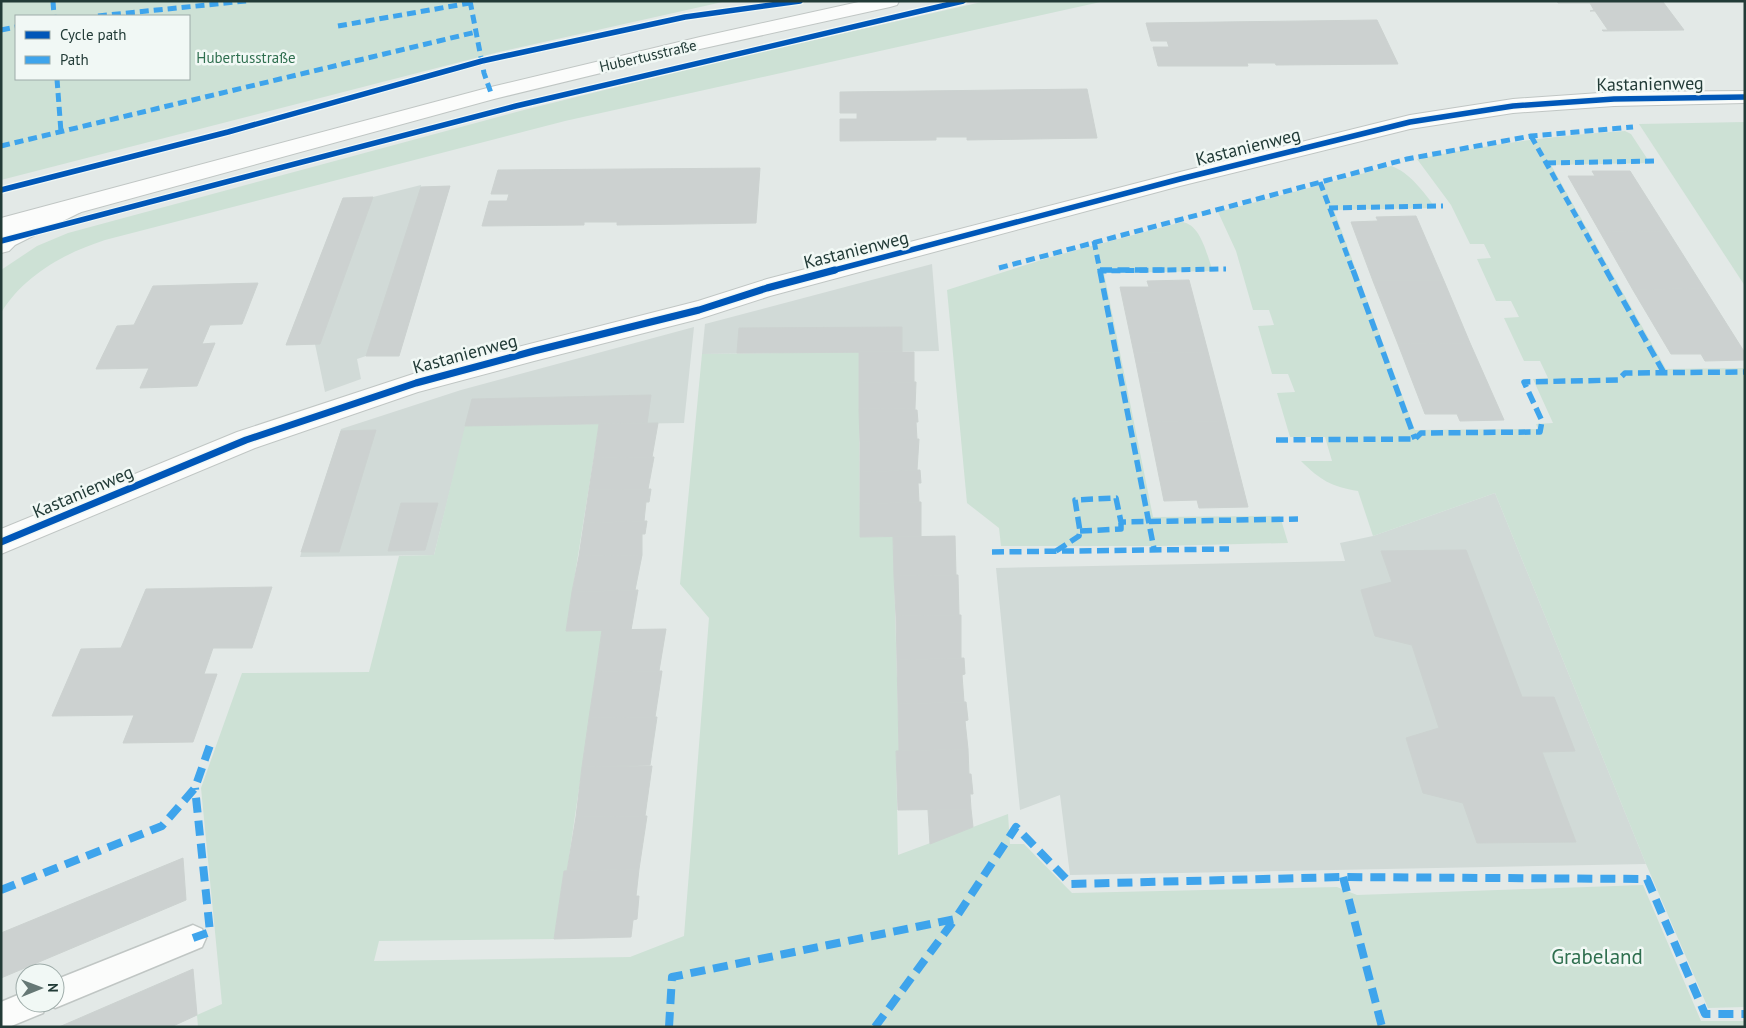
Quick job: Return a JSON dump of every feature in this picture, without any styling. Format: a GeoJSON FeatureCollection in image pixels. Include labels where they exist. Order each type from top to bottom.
{"type":"FeatureCollection","features":[{"type":"Feature","properties":{"kind":"street","name":"Hubertusstraße"},"geometry":{"type":"LineString","coordinates":[[1,226],[491,93],[890,1]]}},
{"type":"Feature","properties":{"kind":"street","name":"Kastanienweg"},"geometry":{"type":"LineString","coordinates":[[1,542],[246,440],[416,383],[534,351],[699,310],[767,288],[1180,180],[1410,122],[1513,106],[1614,99],[1745,97]]}},
{"type":"Feature","properties":{"kind":"street"},"geometry":{"type":"LineString","coordinates":[[1,245],[7,239],[77,206]]}},
{"type":"Feature","properties":{"kind":"lane"},"geometry":{"type":"LineString","coordinates":[[65,990],[193,938]]}},
{"type":"Feature","properties":{"kind":"lane"},"geometry":{"type":"LineString","coordinates":[[1,1016],[15,1010]]}},
{"type":"Feature","properties":{"kind":"shaded area"},"geometry":{"type":"Polygon","coordinates":[[[421,185],[421,187],[450,186],[399,356],[366,356],[357,359],[361,379],[325,392],[315,344],[286,345],[343,198],[373,197],[421,185]]]}},
{"type":"Feature","properties":{"kind":"shaded area"},"geometry":{"type":"Polygon","coordinates":[[[932,264],[939,351],[702,354],[705,324],[932,264]]]}},
{"type":"Feature","properties":{"kind":"shaded area"},"geometry":{"type":"Polygon","coordinates":[[[694,327],[684,423],[466,426],[434,555],[300,557],[341,429],[461,390],[694,327]]]}},
{"type":"Feature","properties":{"kind":"shaded area"},"geometry":{"type":"Polygon","coordinates":[[[1495,493],[1646,864],[1070,875],[1060,795],[1020,810],[996,568],[1345,561],[1340,543],[1373,536],[1495,493]]]}},
{"type":"Feature","properties":{"kind":"green space","name":"Hubertusstraße"},"geometry":{"type":"Polygon","coordinates":[[[1,1],[727,1],[499,52],[1,180],[1,1]]]}},
{"type":"Feature","properties":{"kind":"green space"},"geometry":{"type":"Polygon","coordinates":[[[986,1],[1105,1],[565,121],[105,240],[90,245],[47,267],[21,287],[1,313],[1,270],[37,246],[68,233],[520,111],[717,62],[986,1]]]}},
{"type":"Feature","properties":{"kind":"green space"},"geometry":{"type":"Polygon","coordinates":[[[1745,122],[1745,286],[1639,124],[1745,122]]]}},
{"type":"Feature","properties":{"kind":"green space"},"geometry":{"type":"Polygon","coordinates":[[[1625,131],[1631,134],[1650,163],[1551,165],[1666,369],[1745,368],[1745,1007],[1708,1008],[1646,864],[1495,493],[1373,536],[1358,491],[1327,482],[1301,461],[1332,461],[1325,437],[1290,437],[1277,393],[1295,392],[1288,374],[1272,374],[1258,326],[1274,325],[1269,310],[1253,310],[1236,251],[1218,212],[1391,166],[1404,173],[1436,208],[1334,210],[1415,430],[1538,429],[1536,424],[1553,423],[1533,379],[1548,378],[1540,361],[1524,361],[1504,318],[1519,317],[1511,301],[1496,301],[1477,259],[1491,258],[1484,244],[1470,244],[1451,205],[1417,159],[1521,141],[1625,131]]]}},
{"type":"Feature","properties":{"kind":"green space"},"geometry":{"type":"Polygon","coordinates":[[[1182,222],[1189,224],[1199,234],[1213,271],[1104,273],[1153,517],[1280,516],[1288,543],[1159,546],[1001,546],[999,528],[967,503],[947,290],[1051,257],[1182,222]]]}},
{"type":"Feature","properties":{"kind":"green space","name":"Grabeland"},"geometry":{"type":"Polygon","coordinates":[[[859,352],[860,537],[893,537],[899,751],[896,751],[898,855],[1008,814],[1010,844],[1024,844],[1072,893],[1337,887],[1357,895],[1643,885],[1701,1021],[1745,1021],[1745,1027],[198,1027],[197,1015],[222,1004],[201,788],[242,673],[369,672],[399,556],[434,555],[465,426],[599,424],[566,631],[602,630],[567,871],[564,871],[554,939],[379,941],[374,961],[630,957],[684,936],[709,618],[680,584],[702,354],[859,352]]]}},
{"type":"Feature","properties":{"kind":"building"},"geometry":{"type":"Polygon","coordinates":[[[1557,1],[1663,2],[1684,30],[1603,31],[1608,30],[1595,11],[1590,11],[1594,10],[1590,3],[1558,3],[1557,1]]]}},
{"type":"Feature","properties":{"kind":"building"},"geometry":{"type":"Polygon","coordinates":[[[1377,20],[1398,64],[1276,65],[1275,63],[1247,63],[1248,66],[1158,66],[1153,47],[1169,47],[1167,41],[1151,41],[1146,23],[1377,20]]]}},
{"type":"Feature","properties":{"kind":"building"},"geometry":{"type":"Polygon","coordinates":[[[1087,89],[1097,138],[967,140],[967,137],[936,137],[936,140],[840,141],[840,119],[857,119],[857,113],[840,113],[840,92],[1087,89]]]}},
{"type":"Feature","properties":{"kind":"building"},"geometry":{"type":"Polygon","coordinates":[[[760,168],[756,223],[617,225],[617,222],[584,222],[584,225],[482,226],[489,201],[507,201],[509,194],[491,194],[498,170],[760,168]]]}},
{"type":"Feature","properties":{"kind":"building"},"geometry":{"type":"Polygon","coordinates":[[[1592,171],[1630,171],[1668,231],[1600,232],[1568,176],[1595,176],[1592,171]]]}},
{"type":"Feature","properties":{"kind":"building"},"geometry":{"type":"Polygon","coordinates":[[[450,186],[399,356],[366,356],[421,187],[450,186]]]}},
{"type":"Feature","properties":{"kind":"building"},"geometry":{"type":"Polygon","coordinates":[[[373,197],[320,344],[286,345],[343,198],[373,197]]]}},
{"type":"Feature","properties":{"kind":"building"},"geometry":{"type":"Polygon","coordinates":[[[1416,216],[1444,281],[1373,281],[1351,222],[1378,221],[1376,217],[1416,216]]]}},
{"type":"Feature","properties":{"kind":"building"},"geometry":{"type":"Polygon","coordinates":[[[1668,231],[1704,288],[1633,290],[1600,232],[1668,231]]]}},
{"type":"Feature","properties":{"kind":"building"},"geometry":{"type":"Polygon","coordinates":[[[1189,280],[1208,352],[1134,353],[1120,287],[1149,287],[1147,281],[1189,280]]]}},
{"type":"Feature","properties":{"kind":"building"},"geometry":{"type":"Polygon","coordinates":[[[1373,281],[1444,281],[1470,343],[1398,344],[1373,281]]]}},
{"type":"Feature","properties":{"kind":"building"},"geometry":{"type":"Polygon","coordinates":[[[258,283],[242,324],[210,325],[202,344],[215,343],[197,386],[140,388],[149,368],[96,369],[117,326],[134,325],[153,286],[258,283]]]}},
{"type":"Feature","properties":{"kind":"building"},"geometry":{"type":"Polygon","coordinates":[[[1704,288],[1745,353],[1745,360],[1705,361],[1701,354],[1671,354],[1633,290],[1704,288]]]}},
{"type":"Feature","properties":{"kind":"building"},"geometry":{"type":"Polygon","coordinates":[[[902,327],[902,352],[737,353],[739,328],[902,327]]]}},
{"type":"Feature","properties":{"kind":"building"},"geometry":{"type":"Polygon","coordinates":[[[1470,343],[1504,420],[1460,421],[1457,414],[1425,414],[1398,344],[1470,343]]]}},
{"type":"Feature","properties":{"kind":"building"},"geometry":{"type":"Polygon","coordinates":[[[859,352],[914,352],[914,382],[859,383],[859,352]]]}},
{"type":"Feature","properties":{"kind":"building"},"geometry":{"type":"Polygon","coordinates":[[[1208,352],[1226,421],[1148,422],[1134,353],[1208,352]]]}},
{"type":"Feature","properties":{"kind":"building"},"geometry":{"type":"Polygon","coordinates":[[[916,382],[915,408],[859,409],[859,383],[916,382]]]}},
{"type":"Feature","properties":{"kind":"building"},"geometry":{"type":"Polygon","coordinates":[[[651,395],[647,423],[465,426],[472,399],[651,395]]]}},
{"type":"Feature","properties":{"kind":"building"},"geometry":{"type":"Polygon","coordinates":[[[915,408],[917,410],[918,422],[916,422],[917,440],[860,442],[859,409],[915,408]]]}},
{"type":"Feature","properties":{"kind":"building"},"geometry":{"type":"Polygon","coordinates":[[[1226,421],[1248,507],[1199,508],[1197,500],[1164,501],[1148,422],[1226,421]]]}},
{"type":"Feature","properties":{"kind":"building"},"geometry":{"type":"Polygon","coordinates":[[[658,423],[652,457],[594,458],[599,424],[658,423]]]}},
{"type":"Feature","properties":{"kind":"building"},"geometry":{"type":"Polygon","coordinates":[[[376,430],[339,552],[301,552],[341,431],[376,430]]]}},
{"type":"Feature","properties":{"kind":"building"},"geometry":{"type":"Polygon","coordinates":[[[919,439],[917,470],[860,472],[860,442],[919,439]]]}},
{"type":"Feature","properties":{"kind":"building"},"geometry":{"type":"Polygon","coordinates":[[[654,457],[648,489],[589,490],[594,458],[654,457]]]}},
{"type":"Feature","properties":{"kind":"building"},"geometry":{"type":"Polygon","coordinates":[[[920,470],[921,483],[918,483],[919,502],[860,504],[860,472],[920,470]]]}},
{"type":"Feature","properties":{"kind":"building"},"geometry":{"type":"Polygon","coordinates":[[[651,489],[649,502],[646,502],[644,521],[584,523],[589,490],[651,489]]]}},
{"type":"Feature","properties":{"kind":"building"},"geometry":{"type":"Polygon","coordinates":[[[921,502],[921,536],[860,537],[860,504],[921,502]]]}},
{"type":"Feature","properties":{"kind":"building"},"geometry":{"type":"Polygon","coordinates":[[[401,503],[438,503],[425,550],[388,551],[401,503]]]}},
{"type":"Feature","properties":{"kind":"building"},"geometry":{"type":"Polygon","coordinates":[[[647,521],[645,534],[642,534],[642,555],[579,556],[584,523],[647,521]]]}},
{"type":"Feature","properties":{"kind":"building"},"geometry":{"type":"Polygon","coordinates":[[[955,536],[956,575],[894,576],[893,537],[955,536]]]}},
{"type":"Feature","properties":{"kind":"building"},"geometry":{"type":"Polygon","coordinates":[[[1466,550],[1522,697],[1554,697],[1575,751],[1542,752],[1576,842],[1477,843],[1463,803],[1423,793],[1406,738],[1439,728],[1412,645],[1375,636],[1361,590],[1392,582],[1381,551],[1466,550]]]}},
{"type":"Feature","properties":{"kind":"building"},"geometry":{"type":"Polygon","coordinates":[[[642,555],[635,590],[572,592],[579,556],[642,555]]]}},
{"type":"Feature","properties":{"kind":"building"},"geometry":{"type":"Polygon","coordinates":[[[958,575],[959,615],[896,616],[894,576],[958,575]]]}},
{"type":"Feature","properties":{"kind":"building"},"geometry":{"type":"Polygon","coordinates":[[[272,587],[252,648],[213,648],[204,674],[217,674],[193,742],[123,743],[134,715],[52,716],[81,649],[121,648],[146,589],[272,587]]]}},
{"type":"Feature","properties":{"kind":"building"},"geometry":{"type":"Polygon","coordinates":[[[638,590],[631,630],[566,631],[572,592],[638,590]]]}},
{"type":"Feature","properties":{"kind":"building"},"geometry":{"type":"Polygon","coordinates":[[[961,615],[961,658],[897,660],[896,616],[961,615]]]}},
{"type":"Feature","properties":{"kind":"building"},"geometry":{"type":"Polygon","coordinates":[[[666,629],[659,671],[596,672],[602,630],[666,629]]]}},
{"type":"Feature","properties":{"kind":"building"},"geometry":{"type":"Polygon","coordinates":[[[964,658],[965,674],[962,675],[964,702],[898,704],[897,660],[964,658]]]}},
{"type":"Feature","properties":{"kind":"building"},"geometry":{"type":"Polygon","coordinates":[[[662,671],[655,717],[589,718],[596,672],[662,671]]]}},
{"type":"Feature","properties":{"kind":"building"},"geometry":{"type":"Polygon","coordinates":[[[966,702],[968,720],[965,721],[968,749],[899,751],[898,704],[966,702]]]}},
{"type":"Feature","properties":{"kind":"building"},"geometry":{"type":"Polygon","coordinates":[[[657,717],[650,765],[582,767],[589,718],[657,717]]]}},
{"type":"Feature","properties":{"kind":"building"},"geometry":{"type":"Polygon","coordinates":[[[968,749],[969,774],[971,774],[973,794],[970,794],[971,809],[898,810],[896,751],[968,749]]]}},
{"type":"Feature","properties":{"kind":"building"},"geometry":{"type":"Polygon","coordinates":[[[652,766],[645,816],[576,817],[582,767],[652,766]]]}},
{"type":"Feature","properties":{"kind":"building"},"geometry":{"type":"Polygon","coordinates":[[[971,809],[973,827],[930,844],[928,810],[971,809]]]}},
{"type":"Feature","properties":{"kind":"building"},"geometry":{"type":"Polygon","coordinates":[[[647,816],[639,869],[567,871],[576,817],[647,816]]]}},
{"type":"Feature","properties":{"kind":"building"},"geometry":{"type":"Polygon","coordinates":[[[183,858],[186,900],[37,963],[15,963],[15,972],[1,978],[1,933],[183,858]]]}},
{"type":"Feature","properties":{"kind":"building"},"geometry":{"type":"Polygon","coordinates":[[[639,869],[636,896],[639,896],[637,919],[633,920],[631,937],[554,939],[564,871],[639,869]]]}},
{"type":"Feature","properties":{"kind":"building"},"geometry":{"type":"Polygon","coordinates":[[[193,969],[197,1015],[171,1027],[59,1027],[193,969]]]}},
{"type":"Feature","properties":{"kind":"marked path"},"geometry":{"type":"LineString","coordinates":[[53,1],[54,15]]}},
{"type":"Feature","properties":{"kind":"marked path"},"geometry":{"type":"LineString","coordinates":[[108,15],[246,1]]}},
{"type":"Feature","properties":{"kind":"marked path"},"geometry":{"type":"LineString","coordinates":[[470,1],[484,73],[491,93]]}},
{"type":"Feature","properties":{"kind":"marked path"},"geometry":{"type":"LineString","coordinates":[[338,26],[470,3]]}},
{"type":"Feature","properties":{"kind":"marked path"},"geometry":{"type":"LineString","coordinates":[[1,30],[15,27]]}},
{"type":"Feature","properties":{"kind":"marked path"},"geometry":{"type":"LineString","coordinates":[[1,146],[476,32]]}},
{"type":"Feature","properties":{"kind":"marked path"},"geometry":{"type":"LineString","coordinates":[[57,80],[61,132]]}},
{"type":"Feature","properties":{"kind":"marked path"},"geometry":{"type":"LineString","coordinates":[[999,268],[1407,159],[1531,136],[1633,127]]}},
{"type":"Feature","properties":{"kind":"marked path"},"geometry":{"type":"LineString","coordinates":[[1531,136],[1664,373]]}},
{"type":"Feature","properties":{"kind":"marked path"},"geometry":{"type":"LineString","coordinates":[[1547,163],[1656,161]]}},
{"type":"Feature","properties":{"kind":"marked path"},"geometry":{"type":"LineString","coordinates":[[1320,182],[1415,439]]}},
{"type":"Feature","properties":{"kind":"marked path"},"geometry":{"type":"LineString","coordinates":[[1329,208],[1443,206]]}},
{"type":"Feature","properties":{"kind":"marked path"},"geometry":{"type":"LineString","coordinates":[[1094,241],[1100,271],[1226,269]]}},
{"type":"Feature","properties":{"kind":"marked path"},"geometry":{"type":"LineString","coordinates":[[1100,271],[1154,549]]}},
{"type":"Feature","properties":{"kind":"marked path"},"geometry":{"type":"LineString","coordinates":[[1276,440],[1415,439],[1421,433],[1540,432],[1542,421],[1524,382],[1618,380],[1625,373],[1745,372]]}},
{"type":"Feature","properties":{"kind":"marked path"},"geometry":{"type":"LineString","coordinates":[[1056,551],[1079,536],[1080,531],[1075,500],[1116,498],[1121,522],[1298,519]]}},
{"type":"Feature","properties":{"kind":"marked path"},"geometry":{"type":"LineString","coordinates":[[1080,531],[1121,529],[1121,522]]}},
{"type":"Feature","properties":{"kind":"marked path"},"geometry":{"type":"LineString","coordinates":[[992,552],[1229,549]]}},
{"type":"Feature","properties":{"kind":"marked path"},"geometry":{"type":"LineString","coordinates":[[1,890],[162,826],[195,788],[210,745]]}},
{"type":"Feature","properties":{"kind":"marked path"},"geometry":{"type":"LineString","coordinates":[[193,938],[210,932],[195,788]]}},
{"type":"Feature","properties":{"kind":"marked path"},"geometry":{"type":"LineString","coordinates":[[669,1027],[672,977],[955,919],[1016,827],[1071,884],[1343,877],[1647,879],[1705,1014],[1745,1014]]}},
{"type":"Feature","properties":{"kind":"marked path"},"geometry":{"type":"LineString","coordinates":[[1343,877],[1382,1027]]}},
{"type":"Feature","properties":{"kind":"marked path"},"geometry":{"type":"LineString","coordinates":[[875,1027],[955,919]]}},
{"type":"Feature","properties":{"kind":"cycle path"},"geometry":{"type":"LineString","coordinates":[[1,190],[228,132],[482,61],[685,17],[800,1]]}},
{"type":"Feature","properties":{"kind":"cycle path"},"geometry":{"type":"LineString","coordinates":[[1,241],[516,106],[963,1]]}},
{"type":"Feature","properties":{"kind":"cycle path"},"geometry":{"type":"LineString","coordinates":[[1,542],[246,440],[416,383],[534,351],[699,310],[767,288],[1180,179],[1410,122],[1513,106],[1614,99],[1745,97]]}}]}
